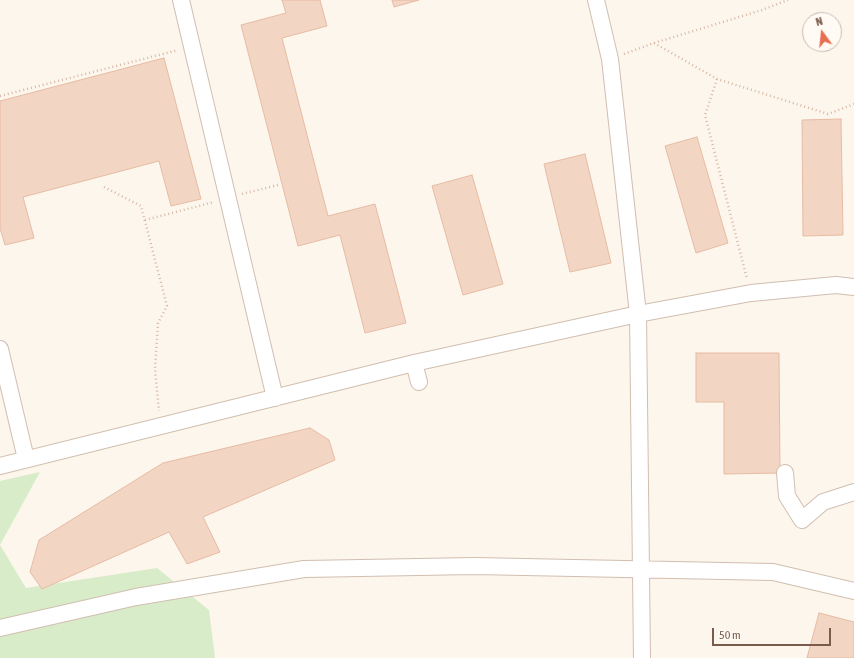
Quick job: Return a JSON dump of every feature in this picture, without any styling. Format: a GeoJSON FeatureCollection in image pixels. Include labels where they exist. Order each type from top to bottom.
{"type":"FeatureCollection","features":[{"type":"Feature","properties":{"kind":"lane"},"geometry":{"type":"LineString","coordinates":[[181,0],[275,398]]}},
{"type":"Feature","properties":{"kind":"lane"},"geometry":{"type":"LineString","coordinates":[[596,0],[610,59],[638,314],[642,658]]}},
{"type":"Feature","properties":{"kind":"lane"},"geometry":{"type":"LineString","coordinates":[[0,466],[414,364],[638,314],[751,292],[836,284],[854,287]]}},
{"type":"Feature","properties":{"kind":"lane"},"geometry":{"type":"LineString","coordinates":[[0,349],[26,459]]}},
{"type":"Feature","properties":{"kind":"lane"},"geometry":{"type":"LineString","coordinates":[[414,364],[419,382]]}},
{"type":"Feature","properties":{"kind":"lane"},"geometry":{"type":"LineString","coordinates":[[785,473],[787,496],[802,520],[822,502],[854,492]]}},
{"type":"Feature","properties":{"kind":"lane"},"geometry":{"type":"LineString","coordinates":[[0,628],[136,597],[304,569],[475,566],[773,572],[854,592]]}},
{"type":"Feature","properties":{"kind":"path"},"geometry":{"type":"LineString","coordinates":[[610,59],[654,42],[762,10],[788,0]]}},
{"type":"Feature","properties":{"kind":"path"},"geometry":{"type":"LineString","coordinates":[[654,42],[717,78],[828,114],[854,104]]}},
{"type":"Feature","properties":{"kind":"path"},"geometry":{"type":"LineString","coordinates":[[0,96],[192,46]]}},
{"type":"Feature","properties":{"kind":"path"},"geometry":{"type":"LineString","coordinates":[[717,78],[705,115],[751,292]]}},
{"type":"Feature","properties":{"kind":"path"},"geometry":{"type":"LineString","coordinates":[[104,188],[141,206],[167,306],[158,323],[155,369],[160,427]]}},
{"type":"Feature","properties":{"kind":"green space"},"geometry":{"type":"Polygon","coordinates":[[[40,472],[0,545],[0,481],[40,472]]]}},
{"type":"Feature","properties":{"kind":"green space"},"geometry":{"type":"Polygon","coordinates":[[[0,545],[26,588],[157,568],[209,610],[215,658],[0,658],[0,545]]]}},
{"type":"Feature","properties":{"kind":"building"},"geometry":{"type":"Polygon","coordinates":[[[282,0],[320,0],[327,26],[282,38],[328,216],[375,204],[406,323],[365,333],[340,235],[298,246],[241,25],[286,13],[282,0]]]}},
{"type":"Feature","properties":{"kind":"building"},"geometry":{"type":"Polygon","coordinates":[[[392,0],[419,0],[394,7],[392,0]]]}},
{"type":"Feature","properties":{"kind":"building"},"geometry":{"type":"Polygon","coordinates":[[[164,58],[201,199],[171,206],[159,161],[23,197],[34,238],[5,245],[0,228],[0,101],[164,58]]]}},
{"type":"Feature","properties":{"kind":"building"},"geometry":{"type":"Polygon","coordinates":[[[841,119],[843,235],[803,236],[802,120],[841,119]]]}},
{"type":"Feature","properties":{"kind":"building"},"geometry":{"type":"Polygon","coordinates":[[[697,137],[728,243],[696,253],[665,146],[697,137]]]}},
{"type":"Feature","properties":{"kind":"building"},"geometry":{"type":"Polygon","coordinates":[[[585,154],[611,263],[570,272],[544,164],[585,154]]]}},
{"type":"Feature","properties":{"kind":"building"},"geometry":{"type":"Polygon","coordinates":[[[472,175],[503,284],[463,295],[432,186],[472,175]]]}},
{"type":"Feature","properties":{"kind":"building"},"geometry":{"type":"Polygon","coordinates":[[[696,353],[779,353],[780,473],[724,474],[724,402],[696,402],[696,353]]]}},
{"type":"Feature","properties":{"kind":"building"},"geometry":{"type":"Polygon","coordinates":[[[310,428],[329,440],[335,460],[203,517],[220,552],[187,564],[169,532],[42,589],[30,572],[39,540],[163,463],[310,428]]]}},
{"type":"Feature","properties":{"kind":"building"},"geometry":{"type":"Polygon","coordinates":[[[819,613],[854,622],[854,658],[807,658],[819,613]]]}}]}
